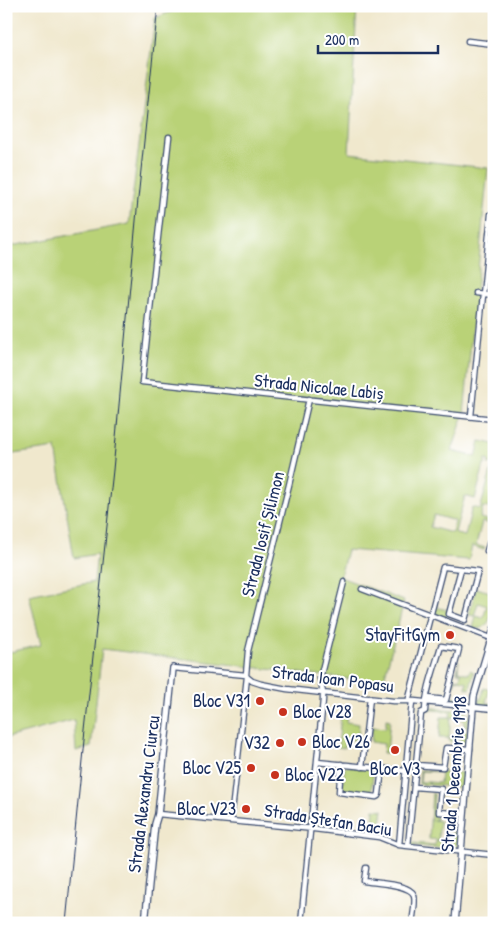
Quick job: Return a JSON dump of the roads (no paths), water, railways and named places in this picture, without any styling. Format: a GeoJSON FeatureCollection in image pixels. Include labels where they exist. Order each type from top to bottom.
{"type":"FeatureCollection","features":[{"type":"Feature","properties":{"kind":"street"},"geometry":{"type":"LineString","coordinates":[[468,41],[494,44]]}},
{"type":"Feature","properties":{"kind":"street","name":"Strada Nicolae Labiș"},"geometry":{"type":"LineString","coordinates":[[168,137],[142,382],[494,419]]}},
{"type":"Feature","properties":{"kind":"street"},"geometry":{"type":"LineString","coordinates":[[471,416],[491,214]]}},
{"type":"Feature","properties":{"kind":"street"},"geometry":{"type":"LineString","coordinates":[[476,293],[494,295]]}},
{"type":"Feature","properties":{"kind":"street","name":"Strada Iosif Șilimon"},"geometry":{"type":"LineString","coordinates":[[231,820],[247,676],[248,651],[309,399]]}},
{"type":"Feature","properties":{"kind":"street"},"geometry":{"type":"LineString","coordinates":[[487,551],[494,527]]}},
{"type":"Feature","properties":{"kind":"street"},"geometry":{"type":"LineString","coordinates":[[399,845],[411,699],[443,567],[461,569],[478,571],[465,620],[449,614],[461,569]]}},
{"type":"Feature","properties":{"kind":"street"},"geometry":{"type":"LineString","coordinates":[[301,923],[323,693],[320,678],[344,582]]}},
{"type":"Feature","properties":{"kind":"street"},"geometry":{"type":"LineString","coordinates":[[362,589],[491,638]]}},
{"type":"Feature","properties":{"kind":"street"},"geometry":{"type":"LineString","coordinates":[[455,624],[457,617]]}},
{"type":"Feature","properties":{"kind":"street","name":"Strada 1 Decembrie 1918"},"geometry":{"type":"LineString","coordinates":[[455,923],[474,696],[494,629]]}},
{"type":"Feature","properties":{"kind":"street"},"geometry":{"type":"LineString","coordinates":[[408,846],[421,713],[425,712],[426,700],[441,646],[459,650],[446,700],[426,700]]}},
{"type":"Feature","properties":{"kind":"street","name":"Strada Ioan Popasu"},"geometry":{"type":"LineString","coordinates":[[173,668],[247,676],[252,681],[261,684],[288,689],[394,701],[426,700],[494,709]]}},
{"type":"Feature","properties":{"kind":"street","name":"Strada Alexandru Ciurcu"},"geometry":{"type":"LineString","coordinates":[[145,923],[173,668]]}},
{"type":"Feature","properties":{"kind":"street"},"geometry":{"type":"LineString","coordinates":[[362,767],[370,698]]}},
{"type":"Feature","properties":{"kind":"street"},"geometry":{"type":"LineString","coordinates":[[416,765],[442,767],[446,748],[470,749]]}},
{"type":"Feature","properties":{"kind":"street"},"geometry":{"type":"LineString","coordinates":[[317,762],[406,772]]}},
{"type":"Feature","properties":{"kind":"street"},"geometry":{"type":"LineString","coordinates":[[341,764],[339,792],[378,796],[382,769]]}},
{"type":"Feature","properties":{"kind":"street"},"geometry":{"type":"LineString","coordinates":[[414,786],[441,789],[439,812],[464,814]]}},
{"type":"Feature","properties":{"kind":"street","name":"Strada Ștefan Baciu"},"geometry":{"type":"LineString","coordinates":[[158,814],[311,828],[378,837],[399,845],[494,855]]}},
{"type":"Feature","properties":{"kind":"street"},"geometry":{"type":"LineString","coordinates":[[366,868],[364,881],[411,890],[414,895],[412,923]]}},
{"type":"Feature","properties":{"kind":"railway"},"geometry":{"type":"LineString","coordinates":[[66,923],[113,470],[158,6]]}},
{"type":"Feature","properties":{"kind":"place","name":"StayFitGym"},"geometry":{"type":"Point","coordinates":[450,635]}},
{"type":"Feature","properties":{"kind":"place","name":"Bloc V31"},"geometry":{"type":"Point","coordinates":[260,701]}},
{"type":"Feature","properties":{"kind":"place","name":"Bloc V28"},"geometry":{"type":"Point","coordinates":[283,712]}},
{"type":"Feature","properties":{"kind":"place","name":"Bloc V26"},"geometry":{"type":"Point","coordinates":[302,742]}},
{"type":"Feature","properties":{"kind":"place","name":"V32"},"geometry":{"type":"Point","coordinates":[280,743]}},
{"type":"Feature","properties":{"kind":"place","name":"Bloc V3"},"geometry":{"type":"Point","coordinates":[395,750]}},
{"type":"Feature","properties":{"kind":"place","name":"Bloc V25"},"geometry":{"type":"Point","coordinates":[251,768]}},
{"type":"Feature","properties":{"kind":"place","name":"Bloc V22"},"geometry":{"type":"Point","coordinates":[275,775]}},
{"type":"Feature","properties":{"kind":"place","name":"Bloc V23"},"geometry":{"type":"Point","coordinates":[246,809]}}]}
